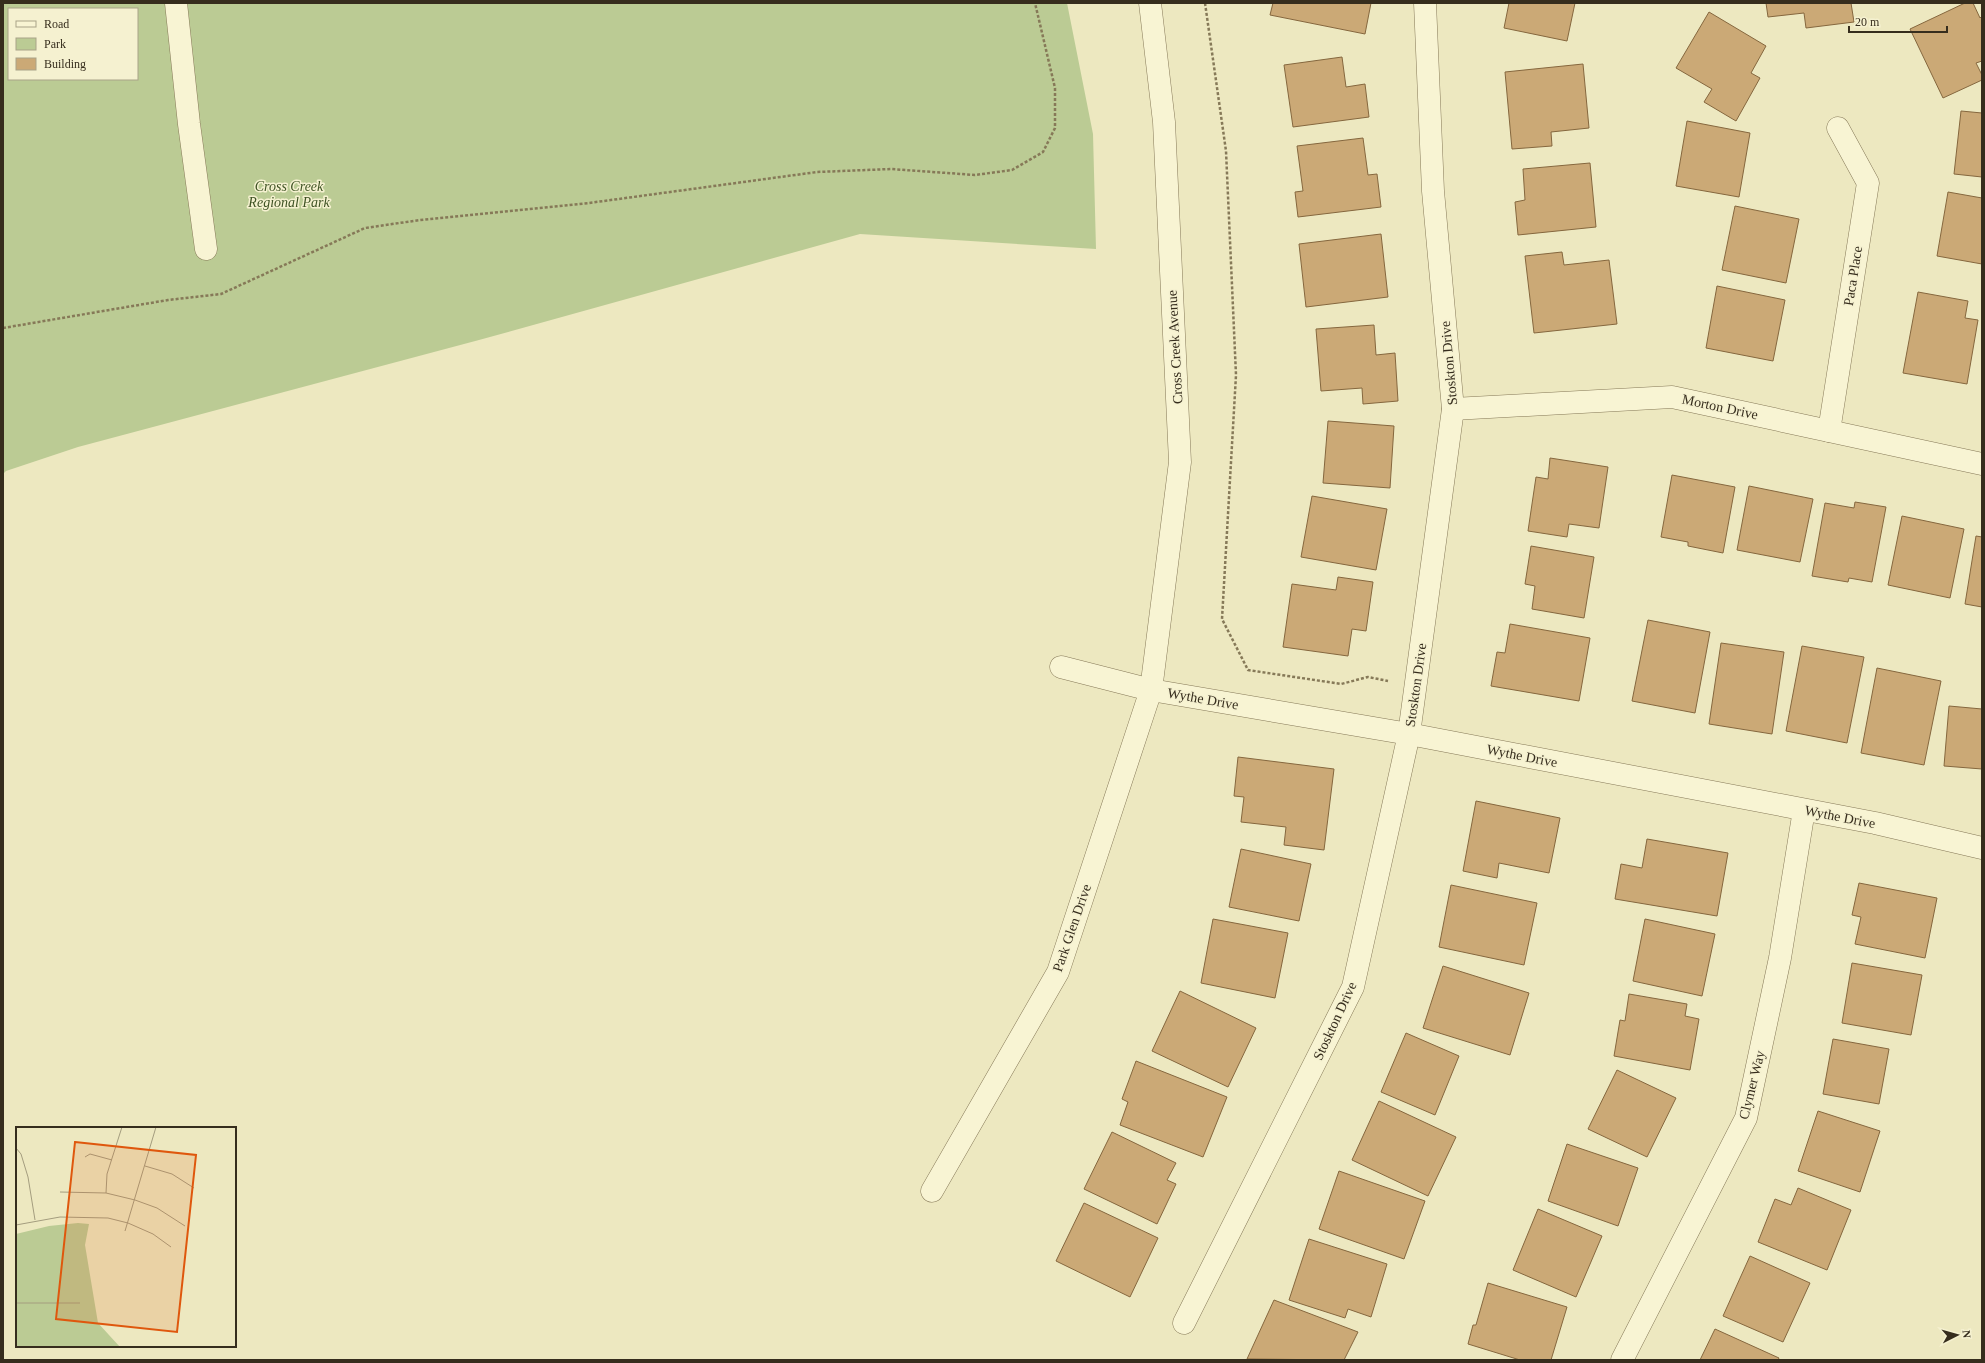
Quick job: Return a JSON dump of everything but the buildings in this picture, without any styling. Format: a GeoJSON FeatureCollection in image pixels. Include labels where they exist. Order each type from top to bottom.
{"type":"FeatureCollection","features":[{"type":"Feature","properties":{"kind":"street"},"geometry":{"type":"LineString","coordinates":[[176,3],[189,124],[206,249]]}},
{"type":"Feature","properties":{"kind":"street","name":"Cross Creek Avenue"},"geometry":{"type":"LineString","coordinates":[[1150,3],[1164,122],[1180,462],[1151,690]]}},
{"type":"Feature","properties":{"kind":"street","name":"Stoskton Drive"},"geometry":{"type":"LineString","coordinates":[[1184,1323],[1353,987],[1409,734],[1453,409],[1433,191],[1425,3]]}},
{"type":"Feature","properties":{"kind":"street","name":"Paca Place"},"geometry":{"type":"LineString","coordinates":[[1829,431],[1868,183],[1838,128]]}},
{"type":"Feature","properties":{"kind":"street","name":"Morton Drive"},"geometry":{"type":"LineString","coordinates":[[1453,409],[1672,397],[1982,464]]}},
{"type":"Feature","properties":{"kind":"street","name":"Wythe Drive"},"geometry":{"type":"LineString","coordinates":[[1061,667],[1151,690],[1409,734],[1875,823],[1982,848]]}},
{"type":"Feature","properties":{"kind":"street","name":"Park Glen Drive"},"geometry":{"type":"LineString","coordinates":[[932,1191],[1058,972],[1151,690]]}},
{"type":"Feature","properties":{"kind":"street","name":"Clymer Way"},"geometry":{"type":"LineString","coordinates":[[1622,1360],[1746,1118],[1780,958],[1804,810]]}},
{"type":"Feature","properties":{"kind":"path"},"geometry":{"type":"LineString","coordinates":[[3,328],[168,300],[221,294],[365,228],[420,220],[590,203],[817,172],[891,169],[975,175],[1012,170],[1043,152],[1055,128],[1055,88],[1035,3]]}},
{"type":"Feature","properties":{"kind":"path"},"geometry":{"type":"LineString","coordinates":[[1205,3],[1226,151],[1236,375],[1222,619],[1248,670],[1341,684],[1368,677],[1416,688]]}},
{"type":"Feature","properties":{"kind":"green space","name":"Cross Creek Regional Park"},"geometry":{"type":"Polygon","coordinates":[[[3,3],[1067,3],[1093,134],[1096,249],[860,234],[479,340],[78,447],[6,471],[3,474],[3,3]]]}}]}
